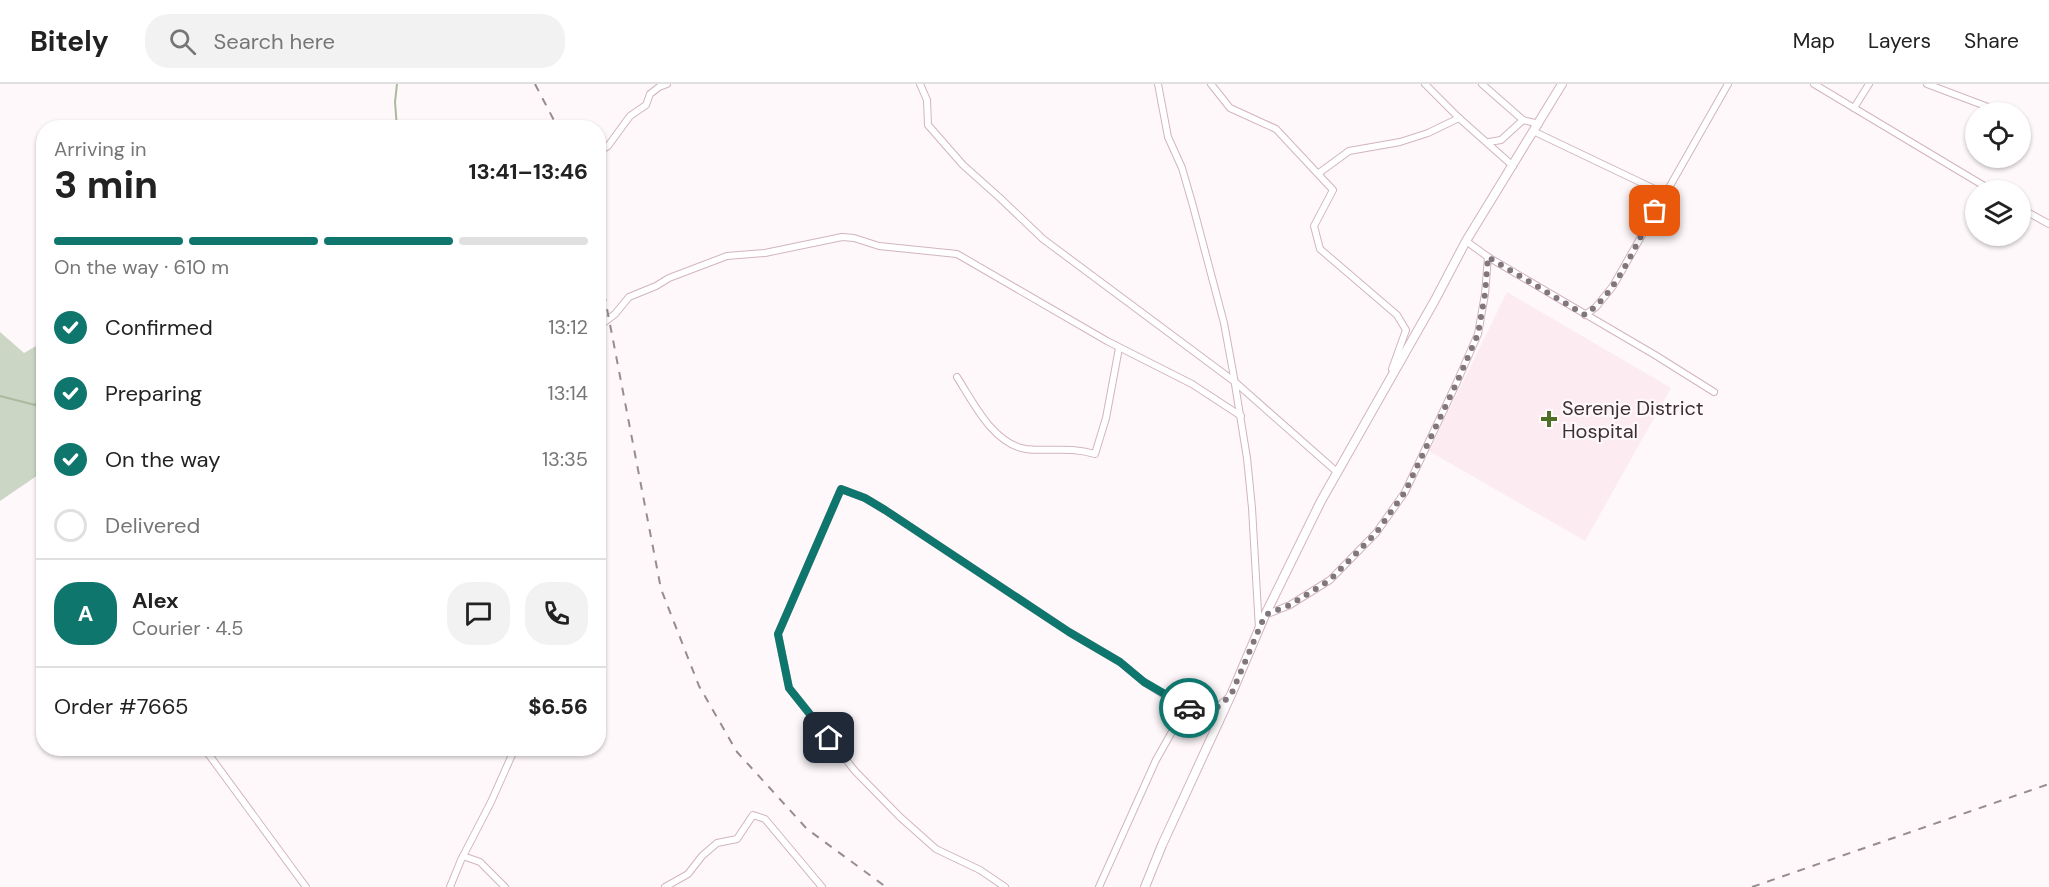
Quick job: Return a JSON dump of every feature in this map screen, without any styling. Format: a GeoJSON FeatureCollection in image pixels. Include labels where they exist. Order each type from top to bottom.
{"type":"FeatureCollection","features":[{"type":"Feature","properties":{"kind":"main road"},"geometry":{"type":"LineString","coordinates":[[1145,887],[1265,615],[1321,501],[1466,241],[1562,84]]}},
{"type":"Feature","properties":{"kind":"street"},"geometry":{"type":"LineString","coordinates":[[606,147],[630,116],[646,105],[650,94],[667,84]]}},
{"type":"Feature","properties":{"kind":"street"},"geometry":{"type":"LineString","coordinates":[[920,84],[927,100],[928,126],[963,165],[1042,239],[1235,382],[1337,472]]}},
{"type":"Feature","properties":{"kind":"street"},"geometry":{"type":"LineString","coordinates":[[1158,84],[1168,137],[1182,168],[1224,323],[1235,382],[1252,508],[1259,629]]}},
{"type":"Feature","properties":{"kind":"street"},"geometry":{"type":"LineString","coordinates":[[1211,84],[1230,108],[1276,129],[1333,190],[1314,226],[1320,249],[1397,315],[1406,330],[1387,384]]}},
{"type":"Feature","properties":{"kind":"street"},"geometry":{"type":"LineString","coordinates":[[1425,84],[1513,166]]}},
{"type":"Feature","properties":{"kind":"street"},"geometry":{"type":"LineString","coordinates":[[1483,84],[1523,120],[1665,194]]}},
{"type":"Feature","properties":{"kind":"street"},"geometry":{"type":"LineString","coordinates":[[1585,315],[1596,307],[1613,286],[1728,84]]}},
{"type":"Feature","properties":{"kind":"street"},"geometry":{"type":"LineString","coordinates":[[1814,84],[1974,180]]}},
{"type":"Feature","properties":{"kind":"street"},"geometry":{"type":"LineString","coordinates":[[1854,108],[1869,84]]}},
{"type":"Feature","properties":{"kind":"street"},"geometry":{"type":"LineString","coordinates":[[1927,84],[1975,102]]}},
{"type":"Feature","properties":{"kind":"street"},"geometry":{"type":"LineString","coordinates":[[1319,173],[1349,151],[1400,142],[1428,133],[1459,118]]}},
{"type":"Feature","properties":{"kind":"street"},"geometry":{"type":"LineString","coordinates":[[1489,142],[1501,140],[1523,120]]}},
{"type":"Feature","properties":{"kind":"street"},"geometry":{"type":"LineString","coordinates":[[2031,214],[2049,224]]}},
{"type":"Feature","properties":{"kind":"street"},"geometry":{"type":"LineString","coordinates":[[606,321],[629,297],[679,274],[727,256],[765,253],[842,237],[854,238],[879,246],[957,254],[1119,348],[1191,384],[1241,416]]}},
{"type":"Feature","properties":{"kind":"street"},"geometry":{"type":"LineString","coordinates":[[1466,241],[1488,257],[1714,392]]}},
{"type":"Feature","properties":{"kind":"street"},"geometry":{"type":"LineString","coordinates":[[1265,615],[1290,605],[1330,580],[1376,533],[1405,492],[1478,334],[1488,257]]}},
{"type":"Feature","properties":{"kind":"street"},"geometry":{"type":"LineString","coordinates":[[957,376],[984,418],[995,431],[1010,442],[1024,448],[1068,448],[1095,454],[1106,418],[1119,348]]}},
{"type":"Feature","properties":{"kind":"street"},"geometry":{"type":"LineString","coordinates":[[1005,887],[980,870],[936,849],[900,817],[855,771],[789,688],[778,634],[841,489],[865,498],[885,510],[1069,632],[1120,662],[1144,682],[1186,707],[1200,714],[1212,712],[1231,695]]}},
{"type":"Feature","properties":{"kind":"street"},"geometry":{"type":"LineString","coordinates":[[1099,887],[1156,760],[1186,707]]}},
{"type":"Feature","properties":{"kind":"street"},"geometry":{"type":"LineString","coordinates":[[210,756],[306,887]]}},
{"type":"Feature","properties":{"kind":"street"},"geometry":{"type":"LineString","coordinates":[[450,887],[511,756]]}},
{"type":"Feature","properties":{"kind":"street"},"geometry":{"type":"LineString","coordinates":[[665,887],[688,874],[702,856],[717,843],[737,839],[753,815],[765,819],[822,887]]}},
{"type":"Feature","properties":{"kind":"street"},"geometry":{"type":"LineString","coordinates":[[463,856],[480,862],[505,887]]}},
{"type":"Feature","properties":{"kind":"shaded area","name":"Serenje District Hospital"},"geometry":{"type":"Polygon","coordinates":[[[1507,292],[1671,388],[1585,541],[1429,451],[1507,292]]]}},
{"type":"Feature","properties":{"kind":"green space"},"geometry":{"type":"Polygon","coordinates":[[[0,332],[24,353],[36,346],[36,476],[0,501],[0,332]]]}},
{"type":"Feature","properties":{"kind":"waterway"},"geometry":{"type":"LineString","coordinates":[[396,120],[397,84]]}},
{"type":"Feature","properties":{"kind":"waterway"},"geometry":{"type":"LineString","coordinates":[[0,396],[36,404]]}},
{"type":"Feature","properties":{"kind":"railway"},"geometry":{"type":"LineString","coordinates":[[535,84],[554,120]]}},
{"type":"Feature","properties":{"kind":"railway"},"geometry":{"type":"LineString","coordinates":[[606,304],[661,589],[699,686],[737,752],[807,829],[886,887]]}},
{"type":"Feature","properties":{"kind":"railway"},"geometry":{"type":"LineString","coordinates":[[1752,887],[2049,784]]}},
{"type":"Feature","properties":{"kind":"way so far"},"geometry":{"type":"LineString","coordinates":[[1189,708],[1200,714],[1212,712],[1231,695],[1265,615],[1290,605],[1330,580],[1376,533],[1405,492],[1478,334],[1488,257],[1585,315],[1596,307],[1613,286],[1655,211]]}},
{"type":"Feature","properties":{"kind":"place","name":"Serenje District Hospital"},"geometry":{"type":"Point","coordinates":[1549,419]}},
{"type":"Feature","properties":{"kind":"route"},"geometry":{"type":"LineString","coordinates":[[829,738],[789,688],[778,634],[841,489],[865,498],[885,510],[1069,632],[1120,662],[1144,682],[1189,708]]}}]}
